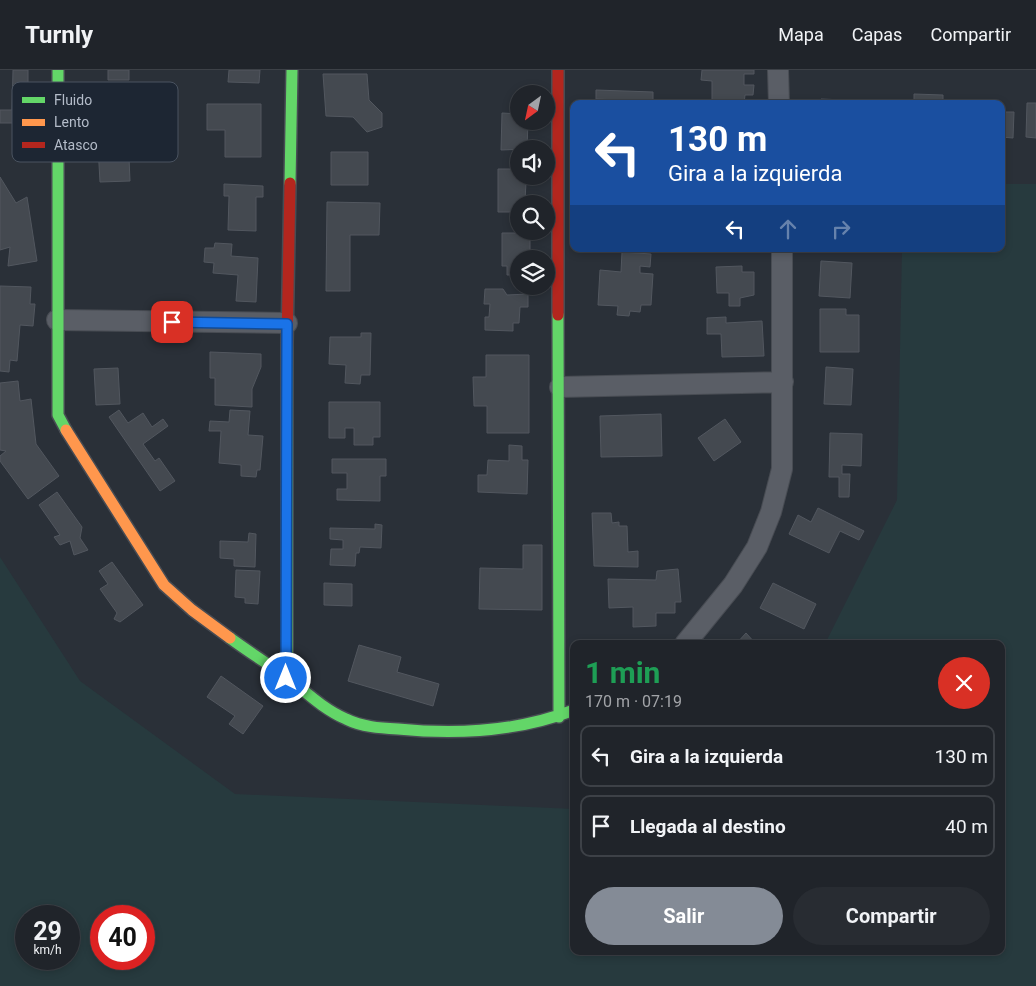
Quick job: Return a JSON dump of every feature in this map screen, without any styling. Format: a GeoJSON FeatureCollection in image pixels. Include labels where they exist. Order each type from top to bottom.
{"type":"FeatureCollection","features":[{"type":"Feature","properties":{"kind":"street"},"geometry":{"type":"LineString","coordinates":[[286,678],[287,324],[292,70]]}},
{"type":"Feature","properties":{"kind":"street"},"geometry":{"type":"LineString","coordinates":[[558,70],[560,387],[559,717]]}},
{"type":"Feature","properties":{"kind":"street"},"geometry":{"type":"LineString","coordinates":[[778,70],[779,100]]}},
{"type":"Feature","properties":{"kind":"street"},"geometry":{"type":"LineString","coordinates":[[58,162],[58,415],[70,439],[148,564],[164,585],[180,601],[320,704],[347,720],[380,728],[436,733],[486,731],[528,726],[570,712]]}},
{"type":"Feature","properties":{"kind":"street"},"geometry":{"type":"LineString","coordinates":[[688,640],[733,585],[757,546],[771,512],[782,469],[782,252]]}},
{"type":"Feature","properties":{"kind":"street"},"geometry":{"type":"LineString","coordinates":[[57,320],[287,324]]}},
{"type":"Feature","properties":{"kind":"street"},"geometry":{"type":"LineString","coordinates":[[560,387],[783,382]]}},
{"type":"Feature","properties":{"kind":"green space"},"geometry":{"type":"Polygon","coordinates":[[[1005,184],[1036,184],[1036,986],[0,986],[0,557],[80,681],[235,794],[570,809],[570,955],[1005,955],[1005,640],[827,640],[897,500],[902,252],[1005,252],[1005,184]]]}},
{"type":"Feature","properties":{"kind":"building"},"geometry":{"type":"Polygon","coordinates":[[[13,70],[28,70],[28,82],[13,82],[13,70]]]}},
{"type":"Feature","properties":{"kind":"building"},"geometry":{"type":"Polygon","coordinates":[[[108,70],[129,70],[129,80],[108,80],[108,70]]]}},
{"type":"Feature","properties":{"kind":"building"},"geometry":{"type":"Polygon","coordinates":[[[229,70],[260,70],[259,83],[228,82],[229,70]]]}},
{"type":"Feature","properties":{"kind":"building"},"geometry":{"type":"Polygon","coordinates":[[[702,70],[754,70],[754,74],[744,74],[744,85],[754,85],[753,95],[745,95],[744,100],[712,100],[712,81],[701,80],[702,70]]]}},
{"type":"Feature","properties":{"kind":"building"},"geometry":{"type":"Polygon","coordinates":[[[323,74],[367,74],[369,100],[382,113],[382,127],[367,132],[353,117],[326,116],[323,74]]]}},
{"type":"Feature","properties":{"kind":"building"},"geometry":{"type":"Polygon","coordinates":[[[596,90],[653,92],[653,100],[596,99],[596,90]]]}},
{"type":"Feature","properties":{"kind":"building"},"geometry":{"type":"Polygon","coordinates":[[[914,94],[943,95],[943,100],[914,100],[914,94]]]}},
{"type":"Feature","properties":{"kind":"building"},"geometry":{"type":"Polygon","coordinates":[[[1027,103],[1036,103],[1036,138],[1026,137],[1027,103]]]}},
{"type":"Feature","properties":{"kind":"building"},"geometry":{"type":"Polygon","coordinates":[[[207,104],[261,104],[261,157],[225,157],[225,130],[207,130],[207,104]]]}},
{"type":"Feature","properties":{"kind":"building"},"geometry":{"type":"Polygon","coordinates":[[[0,110],[12,110],[12,123],[0,123],[0,110]]]}},
{"type":"Feature","properties":{"kind":"building"},"geometry":{"type":"Polygon","coordinates":[[[1005,112],[1014,112],[1013,138],[1005,137],[1005,112]]]}},
{"type":"Feature","properties":{"kind":"building"},"geometry":{"type":"Polygon","coordinates":[[[502,113],[510,113],[510,130],[528,130],[527,140],[510,140],[510,150],[501,150],[502,113]]]}},
{"type":"Feature","properties":{"kind":"building"},"geometry":{"type":"Polygon","coordinates":[[[331,152],[368,152],[368,185],[331,185],[331,152]]]}},
{"type":"Feature","properties":{"kind":"building"},"geometry":{"type":"Polygon","coordinates":[[[99,162],[129,162],[130,181],[100,182],[99,162]]]}},
{"type":"Feature","properties":{"kind":"building"},"geometry":{"type":"Polygon","coordinates":[[[498,169],[510,169],[510,185],[526,185],[525,195],[510,195],[510,212],[498,212],[498,169]]]}},
{"type":"Feature","properties":{"kind":"building"},"geometry":{"type":"Polygon","coordinates":[[[0,177],[16,203],[27,197],[37,261],[8,266],[10,247],[0,250],[0,177]]]}},
{"type":"Feature","properties":{"kind":"building"},"geometry":{"type":"Polygon","coordinates":[[[224,184],[263,186],[263,197],[256,197],[256,231],[228,230],[229,196],[224,196],[224,184]]]}},
{"type":"Feature","properties":{"kind":"building"},"geometry":{"type":"Polygon","coordinates":[[[327,202],[380,203],[379,235],[350,235],[350,291],[326,291],[327,202]]]}},
{"type":"Feature","properties":{"kind":"building"},"geometry":{"type":"Polygon","coordinates":[[[502,233],[510,233],[510,240],[530,240],[530,250],[510,250],[510,275],[507,275],[507,266],[502,266],[502,233]]]}},
{"type":"Feature","properties":{"kind":"building"},"geometry":{"type":"Polygon","coordinates":[[[215,243],[232,244],[231,256],[258,258],[256,302],[236,301],[238,275],[213,273],[214,263],[204,262],[205,248],[214,248],[215,243]]]}},
{"type":"Feature","properties":{"kind":"building"},"geometry":{"type":"Polygon","coordinates":[[[622,252],[651,254],[650,267],[640,266],[640,273],[653,274],[651,305],[641,305],[640,312],[630,311],[629,316],[617,315],[618,306],[598,305],[600,270],[621,272],[622,252]]]}},
{"type":"Feature","properties":{"kind":"building"},"geometry":{"type":"Polygon","coordinates":[[[821,261],[852,263],[850,298],[819,296],[821,261]]]}},
{"type":"Feature","properties":{"kind":"building"},"geometry":{"type":"Polygon","coordinates":[[[742,266],[742,272],[754,272],[754,295],[740,298],[740,306],[729,306],[729,293],[717,293],[716,267],[742,266]]]}},
{"type":"Feature","properties":{"kind":"building"},"geometry":{"type":"Polygon","coordinates":[[[0,286],[31,287],[30,304],[35,304],[33,326],[20,325],[17,361],[10,360],[9,372],[0,371],[0,286]]]}},
{"type":"Feature","properties":{"kind":"building"},"geometry":{"type":"Polygon","coordinates":[[[485,289],[503,289],[507,295],[528,295],[528,307],[520,307],[519,323],[513,323],[513,331],[485,330],[485,317],[489,317],[490,304],[484,304],[485,289]]]}},
{"type":"Feature","properties":{"kind":"building"},"geometry":{"type":"Polygon","coordinates":[[[820,309],[846,309],[846,315],[859,315],[859,352],[820,352],[820,309]]]}},
{"type":"Feature","properties":{"kind":"building"},"geometry":{"type":"Polygon","coordinates":[[[726,317],[726,323],[762,321],[764,356],[722,357],[721,334],[707,334],[707,318],[726,317]]]}},
{"type":"Feature","properties":{"kind":"building"},"geometry":{"type":"Polygon","coordinates":[[[361,333],[371,333],[370,375],[361,375],[360,384],[345,383],[346,365],[329,364],[330,337],[361,337],[361,333]]]}},
{"type":"Feature","properties":{"kind":"building"},"geometry":{"type":"Polygon","coordinates":[[[210,352],[261,354],[261,367],[252,389],[252,407],[215,405],[215,378],[210,378],[210,352]]]}},
{"type":"Feature","properties":{"kind":"building"},"geometry":{"type":"Polygon","coordinates":[[[486,355],[529,355],[529,433],[487,433],[487,406],[474,406],[473,377],[486,377],[486,355]]]}},
{"type":"Feature","properties":{"kind":"building"},"geometry":{"type":"Polygon","coordinates":[[[826,367],[853,369],[851,405],[824,404],[826,367]]]}},
{"type":"Feature","properties":{"kind":"building"},"geometry":{"type":"Polygon","coordinates":[[[118,368],[120,404],[96,405],[94,369],[118,368]]]}},
{"type":"Feature","properties":{"kind":"building"},"geometry":{"type":"Polygon","coordinates":[[[18,381],[20,401],[31,399],[36,444],[59,476],[28,499],[0,461],[0,456],[6,451],[0,450],[0,383],[18,381]]]}},
{"type":"Feature","properties":{"kind":"building"},"geometry":{"type":"Polygon","coordinates":[[[329,402],[380,402],[380,437],[373,437],[373,445],[354,445],[354,428],[345,428],[345,438],[329,438],[329,402]]]}},
{"type":"Feature","properties":{"kind":"building"},"geometry":{"type":"Polygon","coordinates":[[[119,410],[128,423],[143,413],[152,427],[163,419],[168,426],[143,444],[155,461],[159,458],[175,481],[160,491],[109,417],[119,410]]]}},
{"type":"Feature","properties":{"kind":"building"},"geometry":{"type":"Polygon","coordinates":[[[230,410],[250,411],[248,435],[263,436],[260,470],[257,470],[256,477],[241,476],[241,465],[219,463],[221,431],[209,431],[210,421],[229,422],[230,410]]]}},
{"type":"Feature","properties":{"kind":"building"},"geometry":{"type":"Polygon","coordinates":[[[661,414],[662,456],[601,457],[600,416],[661,414]]]}},
{"type":"Feature","properties":{"kind":"building"},"geometry":{"type":"Polygon","coordinates":[[[725,419],[741,442],[714,461],[698,438],[725,419]]]}},
{"type":"Feature","properties":{"kind":"building"},"geometry":{"type":"Polygon","coordinates":[[[830,433],[862,434],[861,466],[842,465],[842,474],[850,474],[849,497],[839,497],[839,477],[829,477],[830,433]]]}},
{"type":"Feature","properties":{"kind":"building"},"geometry":{"type":"Polygon","coordinates":[[[509,445],[522,446],[522,460],[528,460],[527,494],[478,492],[478,475],[487,475],[488,460],[509,461],[509,445]]]}},
{"type":"Feature","properties":{"kind":"building"},"geometry":{"type":"Polygon","coordinates":[[[332,459],[386,459],[386,476],[380,476],[380,501],[337,500],[337,489],[347,489],[347,473],[332,473],[332,459]]]}},
{"type":"Feature","properties":{"kind":"building"},"geometry":{"type":"Polygon","coordinates":[[[57,492],[82,527],[80,538],[88,550],[74,555],[70,541],[60,545],[54,537],[60,535],[39,505],[57,492]]]}},
{"type":"Feature","properties":{"kind":"building"},"geometry":{"type":"Polygon","coordinates":[[[818,508],[864,531],[859,540],[840,531],[829,553],[789,534],[798,515],[811,522],[818,508]]]}},
{"type":"Feature","properties":{"kind":"building"},"geometry":{"type":"Polygon","coordinates":[[[592,513],[611,513],[612,523],[619,522],[619,526],[627,526],[628,552],[638,551],[638,567],[594,566],[592,513]]]}},
{"type":"Feature","properties":{"kind":"building"},"geometry":{"type":"Polygon","coordinates":[[[375,524],[382,525],[381,548],[360,547],[359,553],[356,553],[355,566],[330,565],[331,549],[343,549],[343,540],[330,539],[330,528],[375,529],[375,524]]]}},
{"type":"Feature","properties":{"kind":"building"},"geometry":{"type":"Polygon","coordinates":[[[249,533],[256,534],[255,567],[234,566],[234,559],[220,558],[220,541],[248,542],[249,533]]]}},
{"type":"Feature","properties":{"kind":"building"},"geometry":{"type":"Polygon","coordinates":[[[523,545],[542,545],[542,610],[479,609],[480,568],[523,569],[523,545]]]}},
{"type":"Feature","properties":{"kind":"building"},"geometry":{"type":"Polygon","coordinates":[[[112,562],[143,605],[120,622],[114,619],[117,613],[100,589],[108,584],[99,571],[112,562]]]}},
{"type":"Feature","properties":{"kind":"building"},"geometry":{"type":"Polygon","coordinates":[[[678,569],[681,602],[675,602],[675,613],[656,613],[656,626],[633,627],[633,607],[609,608],[608,579],[656,580],[657,571],[678,569]]]}},
{"type":"Feature","properties":{"kind":"building"},"geometry":{"type":"Polygon","coordinates":[[[236,570],[260,571],[258,604],[245,603],[245,598],[235,597],[236,570]]]}},
{"type":"Feature","properties":{"kind":"building"},"geometry":{"type":"Polygon","coordinates":[[[324,583],[352,584],[352,606],[324,605],[324,583]]]}},
{"type":"Feature","properties":{"kind":"building"},"geometry":{"type":"Polygon","coordinates":[[[773,583],[816,604],[804,629],[760,608],[773,583]]]}},
{"type":"Feature","properties":{"kind":"building"},"geometry":{"type":"Polygon","coordinates":[[[746,633],[752,640],[740,640],[746,633]]]}},
{"type":"Feature","properties":{"kind":"building"},"geometry":{"type":"Polygon","coordinates":[[[359,645],[401,657],[397,672],[439,684],[433,706],[348,681],[359,645]]]}},
{"type":"Feature","properties":{"kind":"building"},"geometry":{"type":"Polygon","coordinates":[[[221,676],[263,706],[243,734],[229,724],[235,716],[207,697],[221,676]]]}},
{"type":"Feature","properties":{"kind":"traffic: fast"},"geometry":{"type":"LineString","coordinates":[[58,70],[58,82]]}},
{"type":"Feature","properties":{"kind":"traffic: fast"},"geometry":{"type":"LineString","coordinates":[[290,183],[292,70]]}},
{"type":"Feature","properties":{"kind":"traffic: fast"},"geometry":{"type":"LineString","coordinates":[[58,162],[58,415],[66,430]]}},
{"type":"Feature","properties":{"kind":"traffic: fast"},"geometry":{"type":"LineString","coordinates":[[558,315],[559,717]]}},
{"type":"Feature","properties":{"kind":"traffic: fast"},"geometry":{"type":"LineString","coordinates":[[287,343],[287,678]]}},
{"type":"Feature","properties":{"kind":"traffic: fast"},"geometry":{"type":"LineString","coordinates":[[230,638],[287,677],[330,710],[352,722],[365,725],[443,732],[487,730],[531,723],[570,711]]}},
{"type":"Feature","properties":{"kind":"traffic: slow"},"geometry":{"type":"LineString","coordinates":[[66,430],[164,585],[192,610],[230,638]]}},
{"type":"Feature","properties":{"kind":"traffic: jam"},"geometry":{"type":"LineString","coordinates":[[558,70],[558,315]]}},
{"type":"Feature","properties":{"kind":"traffic: jam"},"geometry":{"type":"LineString","coordinates":[[287,343],[290,183]]}},
{"type":"Feature","properties":{"kind":"route"},"geometry":{"type":"LineString","coordinates":[[172,322],[287,324],[286,678]]}}]}
